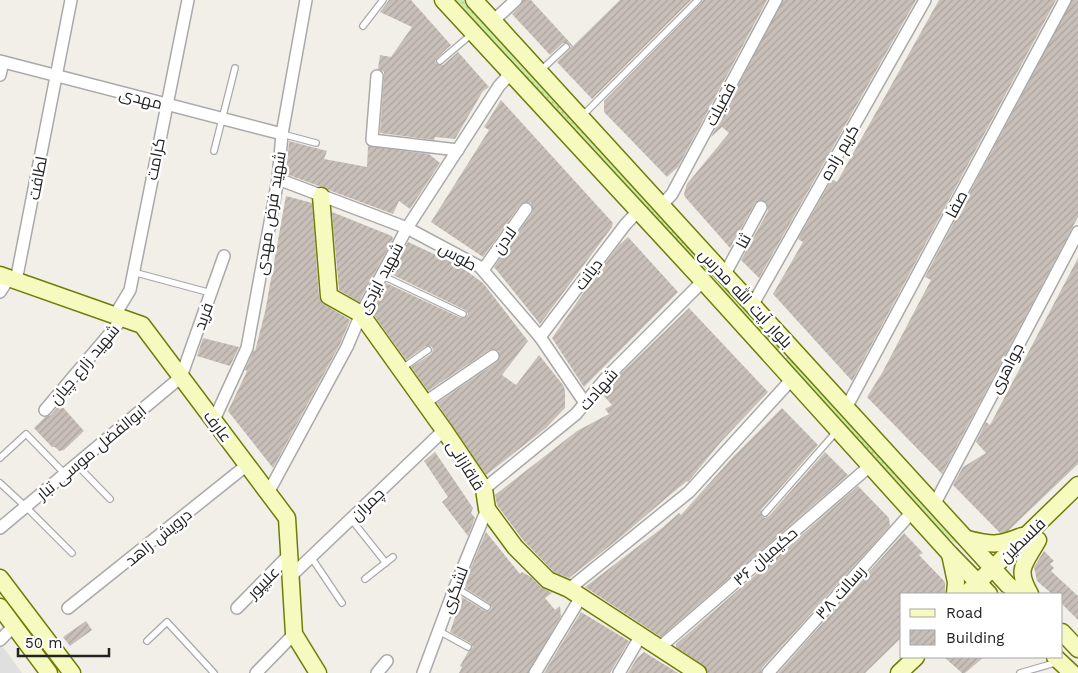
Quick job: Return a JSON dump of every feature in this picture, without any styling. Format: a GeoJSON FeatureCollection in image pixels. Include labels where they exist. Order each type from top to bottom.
{"type":"FeatureCollection","features":[{"type":"Feature","properties":{"kind":"main road","name":"بلوار آیت الله مدرس"},"geometry":{"type":"LineString","coordinates":[[442,0],[703,281],[950,554],[986,582],[1008,585],[1020,593]]}},
{"type":"Feature","properties":{"kind":"main road","name":"بلوار آیت الله مدرس"},"geometry":{"type":"LineString","coordinates":[[474,0],[967,539],[986,582]]}},
{"type":"Feature","properties":{"kind":"main road"},"geometry":{"type":"LineString","coordinates":[[530,94],[539,96],[545,92],[540,73]]}},
{"type":"Feature","properties":{"kind":"main road","name":"قاقازانی"},"geometry":{"type":"LineString","coordinates":[[321,196],[329,296],[361,314],[484,489],[487,509],[515,547],[548,580],[575,593],[698,673]]}},
{"type":"Feature","properties":{"kind":"main road","name":"عارف"},"geometry":{"type":"LineString","coordinates":[[6,282],[142,325],[287,518],[294,634],[318,673]]}},
{"type":"Feature","properties":{"kind":"main road"},"geometry":{"type":"LineString","coordinates":[[775,361],[781,352],[793,348]]}},
{"type":"Feature","properties":{"kind":"main road","name":"فلسطین"},"geometry":{"type":"LineString","coordinates":[[1033,537],[1078,485]]}},
{"type":"Feature","properties":{"kind":"main road"},"geometry":{"type":"LineString","coordinates":[[897,494],[930,522],[986,582]]}},
{"type":"Feature","properties":{"kind":"main road","name":"فلسطین"},"geometry":{"type":"LineString","coordinates":[[986,582],[1033,537],[1078,501]]}},
{"type":"Feature","properties":{"kind":"main road"},"geometry":{"type":"LineString","coordinates":[[967,539],[993,545],[1033,537]]}},
{"type":"Feature","properties":{"kind":"main road"},"geometry":{"type":"LineString","coordinates":[[1029,593],[1022,581],[1021,570],[1033,537]]}},
{"type":"Feature","properties":{"kind":"main road"},"geometry":{"type":"LineString","coordinates":[[950,554],[956,582],[955,593]]}},
{"type":"Feature","properties":{"kind":"main road"},"geometry":{"type":"LineString","coordinates":[[0,578],[72,673]]}},
{"type":"Feature","properties":{"kind":"main road"},"geometry":{"type":"LineString","coordinates":[[0,607],[49,673]]}},
{"type":"Feature","properties":{"kind":"main road"},"geometry":{"type":"LineString","coordinates":[[1066,646],[1078,659]]}},
{"type":"Feature","properties":{"kind":"main road"},"geometry":{"type":"LineString","coordinates":[[1066,646],[1072,673]]}},
{"type":"Feature","properties":{"kind":"main road"},"geometry":{"type":"LineString","coordinates":[[886,673],[901,658]]}},
{"type":"Feature","properties":{"kind":"main road"},"geometry":{"type":"LineString","coordinates":[[899,673],[915,658]]}},
{"type":"Feature","properties":{"kind":"street","name":"لطافت"},"geometry":{"type":"LineString","coordinates":[[6,282],[57,76],[71,0]]}},
{"type":"Feature","properties":{"kind":"street","name":"کرامت"},"geometry":{"type":"LineString","coordinates":[[119,317],[130,290],[188,0]]}},
{"type":"Feature","properties":{"kind":"street","name":"شهید فرض مهدی"},"geometry":{"type":"LineString","coordinates":[[214,420],[247,348],[278,179],[282,134],[306,0]]}},
{"type":"Feature","properties":{"kind":"street"},"geometry":{"type":"LineString","coordinates":[[493,21],[516,0]]}},
{"type":"Feature","properties":{"kind":"street","name":"فضیلت"},"geometry":{"type":"LineString","coordinates":[[661,206],[672,194],[776,0]]}},
{"type":"Feature","properties":{"kind":"street","name":"کریم زاده"},"geometry":{"type":"LineString","coordinates":[[753,304],[925,0]]}},
{"type":"Feature","properties":{"kind":"street","name":"صفا"},"geometry":{"type":"LineString","coordinates":[[846,408],[1066,0]]}},
{"type":"Feature","properties":{"kind":"street","name":"مهدی"},"geometry":{"type":"LineString","coordinates":[[2,62],[282,134]]}},
{"type":"Feature","properties":{"kind":"street"},"geometry":{"type":"LineString","coordinates":[[0,75],[2,62]]}},
{"type":"Feature","properties":{"kind":"street","name":"شهید ایزدی"},"geometry":{"type":"LineString","coordinates":[[268,493],[347,347],[361,314],[407,228],[499,86],[510,74]]}},
{"type":"Feature","properties":{"kind":"street"},"geometry":{"type":"LineString","coordinates":[[377,76],[372,140],[458,150]]}},
{"type":"Feature","properties":{"kind":"street","name":"طوس"},"geometry":{"type":"LineString","coordinates":[[278,179],[407,228],[480,267],[540,337],[585,403]]}},
{"type":"Feature","properties":{"kind":"street","name":"ثنا"},"geometry":{"type":"LineString","coordinates":[[725,274],[761,207]]}},
{"type":"Feature","properties":{"kind":"street","name":"لادن"},"geometry":{"type":"LineString","coordinates":[[483,270],[526,209]]}},
{"type":"Feature","properties":{"kind":"street","name":"دیانت"},"geometry":{"type":"LineString","coordinates":[[540,337],[625,224],[638,211]]}},
{"type":"Feature","properties":{"kind":"street","name":"جواهری"},"geometry":{"type":"LineString","coordinates":[[934,505],[1078,232]]}},
{"type":"Feature","properties":{"kind":"street","name":"فرید"},"geometry":{"type":"LineString","coordinates":[[181,376],[224,256]]}},
{"type":"Feature","properties":{"kind":"street","name":"شهادت"},"geometry":{"type":"LineString","coordinates":[[484,489],[576,414],[604,380],[703,281]]}},
{"type":"Feature","properties":{"kind":"street","name":"شهید زارع چیان"},"geometry":{"type":"LineString","coordinates":[[45,410],[119,317]]}},
{"type":"Feature","properties":{"kind":"street"},"geometry":{"type":"LineString","coordinates":[[424,403],[493,356]]}},
{"type":"Feature","properties":{"kind":"street","name":"ابوالفضل موسی تبار"},"geometry":{"type":"LineString","coordinates":[[0,528],[181,376]]}},
{"type":"Feature","properties":{"kind":"street"},"geometry":{"type":"LineString","coordinates":[[535,673],[575,593],[689,492],[792,379]]}},
{"type":"Feature","properties":{"kind":"street","name":"چمران"},"geometry":{"type":"LineString","coordinates":[[290,577],[444,430]]}},
{"type":"Feature","properties":{"kind":"street","name":"درویش زاهد"},"geometry":{"type":"LineString","coordinates":[[68,608],[247,465]]}},
{"type":"Feature","properties":{"kind":"street","name":"۳۶ حکیمیان"},"geometry":{"type":"LineString","coordinates":[[658,648],[871,465]]}},
{"type":"Feature","properties":{"kind":"street","name":"لشگری"},"geometry":{"type":"LineString","coordinates":[[423,673],[487,509]]}},
{"type":"Feature","properties":{"kind":"street","name":"۳۸ رسالت"},"geometry":{"type":"LineString","coordinates":[[768,673],[912,512]]}},
{"type":"Feature","properties":{"kind":"street","name":"علیپور"},"geometry":{"type":"LineString","coordinates":[[237,608],[289,555]]}},
{"type":"Feature","properties":{"kind":"street"},"geometry":{"type":"LineString","coordinates":[[0,640],[14,626]]}},
{"type":"Feature","properties":{"kind":"street"},"geometry":{"type":"LineString","coordinates":[[256,673],[294,634]]}},
{"type":"Feature","properties":{"kind":"street"},"geometry":{"type":"LineString","coordinates":[[619,673],[640,637]]}},
{"type":"Feature","properties":{"kind":"street"},"geometry":{"type":"LineString","coordinates":[[377,673],[386,661]]}},
{"type":"Feature","properties":{"kind":"lane"},"geometry":{"type":"LineString","coordinates":[[364,26],[384,0]]}},
{"type":"Feature","properties":{"kind":"lane"},"geometry":{"type":"LineString","coordinates":[[580,118],[698,0]]}},
{"type":"Feature","properties":{"kind":"lane"},"geometry":{"type":"LineString","coordinates":[[440,61],[473,33]]}},
{"type":"Feature","properties":{"kind":"lane"},"geometry":{"type":"LineString","coordinates":[[540,73],[566,47]]}},
{"type":"Feature","properties":{"kind":"lane"},"geometry":{"type":"LineString","coordinates":[[214,151],[235,68]]}},
{"type":"Feature","properties":{"kind":"lane"},"geometry":{"type":"LineString","coordinates":[[282,134],[316,142]]}},
{"type":"Feature","properties":{"kind":"lane"},"geometry":{"type":"LineString","coordinates":[[133,272],[211,293]]}},
{"type":"Feature","properties":{"kind":"lane"},"geometry":{"type":"LineString","coordinates":[[381,275],[463,314]]}},
{"type":"Feature","properties":{"kind":"lane"},"geometry":{"type":"LineString","coordinates":[[400,369],[428,350]]}},
{"type":"Feature","properties":{"kind":"lane"},"geometry":{"type":"LineString","coordinates":[[765,513],[838,430]]}},
{"type":"Feature","properties":{"kind":"lane"},"geometry":{"type":"LineString","coordinates":[[0,458],[26,434],[64,474]]}},
{"type":"Feature","properties":{"kind":"lane"},"geometry":{"type":"LineString","coordinates":[[76,464],[110,499]]}},
{"type":"Feature","properties":{"kind":"lane"},"geometry":{"type":"LineString","coordinates":[[0,483],[72,553]]}},
{"type":"Feature","properties":{"kind":"lane"},"geometry":{"type":"LineString","coordinates":[[351,519],[386,563]]}},
{"type":"Feature","properties":{"kind":"lane"},"geometry":{"type":"LineString","coordinates":[[311,557],[342,603]]}},
{"type":"Feature","properties":{"kind":"lane"},"geometry":{"type":"LineString","coordinates":[[365,579],[393,558]]}},
{"type":"Feature","properties":{"kind":"lane"},"geometry":{"type":"LineString","coordinates":[[455,587],[487,607]]}},
{"type":"Feature","properties":{"kind":"lane"},"geometry":{"type":"LineString","coordinates":[[147,641],[167,622],[214,673]]}},
{"type":"Feature","properties":{"kind":"lane"},"geometry":{"type":"LineString","coordinates":[[438,631],[468,647]]}},
{"type":"Feature","properties":{"kind":"lane"},"geometry":{"type":"LineString","coordinates":[[1020,673],[1046,658]]}},
{"type":"Feature","properties":{"kind":"shaded area"},"geometry":{"type":"Polygon","coordinates":[[[0,643],[22,673],[0,673],[0,643]]]}},
{"type":"Feature","properties":{"kind":"green space"},"geometry":{"type":"Polygon","coordinates":[[[443,0],[474,0],[787,342],[781,352],[770,355],[443,0]]]}},
{"type":"Feature","properties":{"kind":"green space"},"geometry":{"type":"Polygon","coordinates":[[[798,354],[960,544],[955,543],[897,494],[780,366],[787,357],[798,354]]]}},
{"type":"Feature","properties":{"kind":"building"},"geometry":{"type":"Polygon","coordinates":[[[389,0],[411,0],[451,45],[437,58],[435,61],[437,64],[443,65],[458,52],[489,87],[483,91],[455,139],[435,137],[434,140],[380,133],[384,72],[378,69],[380,55],[391,57],[412,27],[380,12],[389,0]]]}},
{"type":"Feature","properties":{"kind":"building"},"geometry":{"type":"Polygon","coordinates":[[[523,0],[531,0],[573,46],[620,0],[691,0],[592,99],[557,62],[571,46],[563,43],[550,55],[512,14],[521,5],[523,0]]]}},
{"type":"Feature","properties":{"kind":"building"},"geometry":{"type":"Polygon","coordinates":[[[703,0],[767,0],[678,167],[667,177],[604,112],[604,101],[703,0]]]}},
{"type":"Feature","properties":{"kind":"building"},"geometry":{"type":"Polygon","coordinates":[[[783,0],[916,0],[759,278],[741,260],[768,211],[767,203],[761,200],[755,203],[730,248],[684,194],[687,184],[729,133],[722,127],[711,137],[783,0]]]}},
{"type":"Feature","properties":{"kind":"building"},"geometry":{"type":"Polygon","coordinates":[[[939,0],[1056,0],[852,381],[773,294],[803,242],[798,239],[832,179],[837,182],[939,0]]]}},
{"type":"Feature","properties":{"kind":"building"},"geometry":{"type":"Polygon","coordinates":[[[1072,0],[1078,0],[1078,217],[942,474],[867,397],[882,373],[931,280],[925,277],[1072,0]]]}},
{"type":"Feature","properties":{"kind":"building"},"geometry":{"type":"Polygon","coordinates":[[[501,100],[613,223],[612,227],[540,324],[494,267],[532,213],[531,203],[526,202],[520,205],[483,257],[431,222],[489,130],[484,127],[501,100]]]}},
{"type":"Feature","properties":{"kind":"building"},"geometry":{"type":"Polygon","coordinates":[[[289,141],[327,151],[324,159],[367,167],[368,146],[429,154],[440,163],[410,209],[399,201],[393,214],[286,174],[289,141]]]}},
{"type":"Feature","properties":{"kind":"building"},"geometry":{"type":"Polygon","coordinates":[[[286,196],[312,203],[319,297],[324,304],[350,320],[340,344],[273,468],[228,411],[255,351],[265,312],[286,196]]]}},
{"type":"Feature","properties":{"kind":"building"},"geometry":{"type":"Polygon","coordinates":[[[332,212],[392,236],[393,239],[359,302],[339,290],[332,212]]]}},
{"type":"Feature","properties":{"kind":"building"},"geometry":{"type":"Polygon","coordinates":[[[628,237],[678,292],[584,387],[552,338],[596,275],[619,245],[628,237]]]}},
{"type":"Feature","properties":{"kind":"building"},"geometry":{"type":"Polygon","coordinates":[[[408,242],[460,266],[483,283],[528,341],[502,375],[516,385],[539,355],[565,390],[565,408],[546,428],[486,475],[437,403],[497,362],[500,356],[499,351],[489,350],[428,391],[411,367],[431,354],[432,347],[426,346],[406,360],[371,311],[386,283],[461,318],[467,316],[468,313],[465,310],[391,274],[408,242]]]}},
{"type":"Feature","properties":{"kind":"building"},"geometry":{"type":"Polygon","coordinates":[[[1078,258],[1078,464],[1008,531],[1000,533],[953,485],[963,467],[986,453],[976,442],[986,422],[990,425],[1078,258]]]}},
{"type":"Feature","properties":{"kind":"building"},"geometry":{"type":"Polygon","coordinates":[[[689,308],[768,392],[720,443],[688,482],[569,578],[554,572],[523,540],[497,505],[495,495],[577,431],[609,414],[605,409],[612,405],[603,395],[614,386],[611,383],[689,308]]]}},
{"type":"Feature","properties":{"kind":"building"},"geometry":{"type":"Polygon","coordinates":[[[203,338],[239,347],[230,366],[197,356],[203,338]]]}},
{"type":"Feature","properties":{"kind":"building"},"geometry":{"type":"Polygon","coordinates":[[[60,404],[84,431],[64,450],[59,451],[52,447],[34,428],[45,417],[51,415],[60,404]]]}},
{"type":"Feature","properties":{"kind":"building"},"geometry":{"type":"Polygon","coordinates":[[[782,408],[818,445],[761,510],[762,516],[765,518],[769,516],[825,452],[848,475],[661,637],[585,587],[679,513],[681,515],[732,458],[782,408]]]}},
{"type":"Feature","properties":{"kind":"building"},"geometry":{"type":"Polygon","coordinates":[[[435,452],[473,508],[471,513],[475,518],[468,536],[442,502],[448,497],[424,461],[435,452]]]}},
{"type":"Feature","properties":{"kind":"building"},"geometry":{"type":"Polygon","coordinates":[[[858,486],[889,518],[890,526],[762,668],[761,673],[708,673],[703,665],[676,647],[676,644],[858,486]]]}},
{"type":"Feature","properties":{"kind":"building"},"geometry":{"type":"Polygon","coordinates":[[[486,532],[520,574],[522,572],[531,577],[541,587],[552,593],[545,598],[555,610],[560,606],[561,616],[528,673],[459,673],[462,667],[460,666],[473,647],[470,643],[450,632],[462,597],[485,611],[489,611],[492,608],[489,603],[465,588],[470,570],[486,532]]]}},
{"type":"Feature","properties":{"kind":"building"},"geometry":{"type":"Polygon","coordinates":[[[904,533],[923,553],[919,555],[945,582],[945,593],[900,593],[900,639],[865,673],[778,673],[904,533]]]}},
{"type":"Feature","properties":{"kind":"building"},"geometry":{"type":"Polygon","coordinates":[[[1044,551],[1054,561],[1050,564],[1054,568],[1051,571],[1078,596],[1078,620],[1063,605],[1063,593],[1051,593],[1037,581],[1034,567],[1044,551]]]}},
{"type":"Feature","properties":{"kind":"building"},"geometry":{"type":"Polygon","coordinates":[[[581,612],[629,641],[610,673],[544,673],[581,612]]]}},
{"type":"Feature","properties":{"kind":"building"},"geometry":{"type":"Polygon","coordinates":[[[86,621],[92,630],[70,646],[63,637],[86,621]]]}},
{"type":"Feature","properties":{"kind":"building"},"geometry":{"type":"Polygon","coordinates":[[[644,652],[678,673],[628,673],[637,658],[644,652]]]}},
{"type":"Feature","properties":{"kind":"building"},"geometry":{"type":"Polygon","coordinates":[[[945,658],[983,658],[965,673],[962,673],[945,658]]]}}]}
